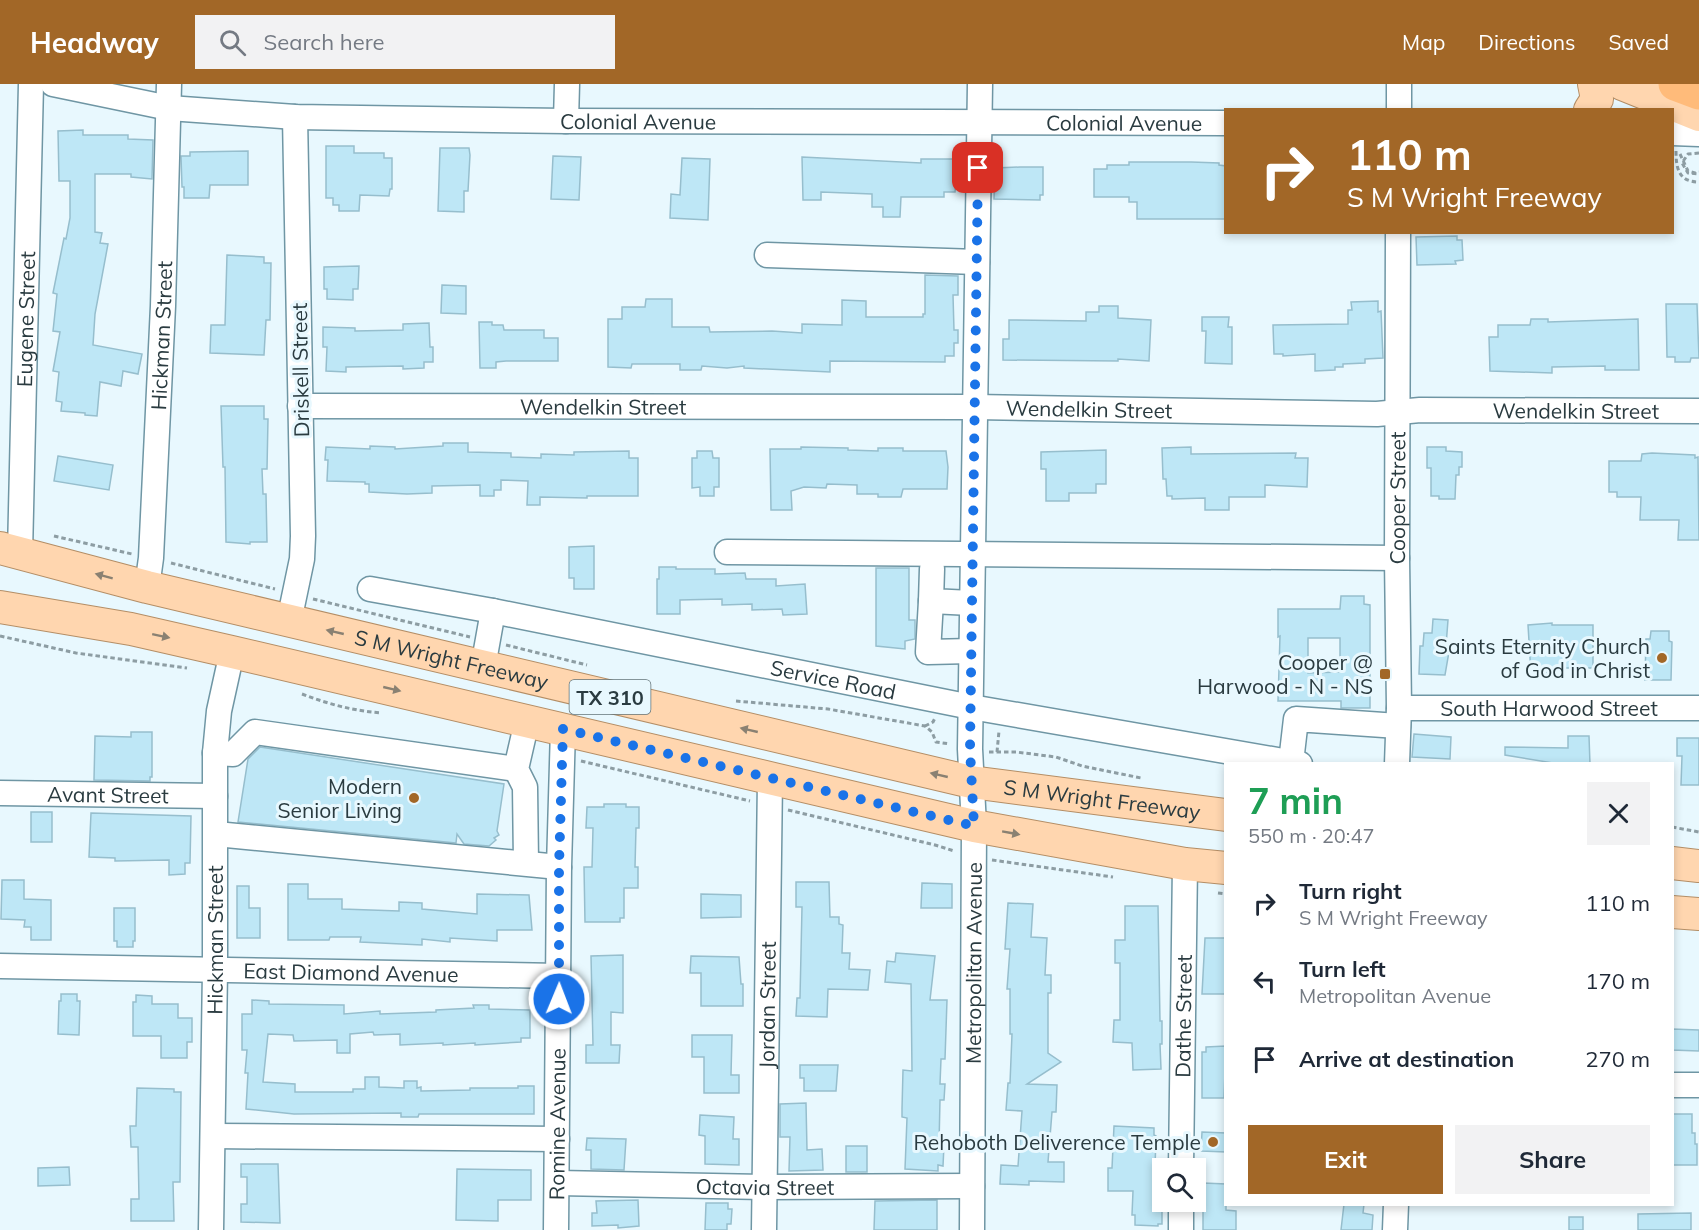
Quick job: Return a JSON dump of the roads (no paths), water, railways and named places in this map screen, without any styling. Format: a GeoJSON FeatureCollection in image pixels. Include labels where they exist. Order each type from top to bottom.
{"type":"FeatureCollection","features":[{"type":"Feature","properties":{"kind":"highway"},"geometry":{"type":"LineString","coordinates":[[1675,84],[1699,93]]}},
{"type":"Feature","properties":{"kind":"main road"},"geometry":{"type":"LineString","coordinates":[[1591,108],[1597,99],[1594,84]]}},
{"type":"Feature","properties":{"kind":"main road"},"geometry":{"type":"LineString","coordinates":[[1622,84],[1699,115]]}},
{"type":"Feature","properties":{"kind":"main road","name":"S M Wright Freeway"},"geometry":{"type":"LineString","coordinates":[[10,550],[147,587],[971,782],[1224,816]]}},
{"type":"Feature","properties":{"kind":"main road","name":"S M Wright Freeway"},"geometry":{"type":"LineString","coordinates":[[0,607],[131,629],[230,663],[527,721],[562,743],[770,792],[1185,864],[1224,868]]}},
{"type":"Feature","properties":{"kind":"main road"},"geometry":{"type":"LineString","coordinates":[[1674,863],[1699,866]]}},
{"type":"Feature","properties":{"kind":"main road"},"geometry":{"type":"LineString","coordinates":[[1674,912],[1699,914]]}},
{"type":"Feature","properties":{"kind":"street","name":"Eugene Street"},"geometry":{"type":"LineString","coordinates":[[10,550],[31,84]]}},
{"type":"Feature","properties":{"kind":"street","name":"Colonial Avenue"},"geometry":{"type":"LineString","coordinates":[[53,84],[169,96],[295,117],[566,121],[1224,123]]}},
{"type":"Feature","properties":{"kind":"street"},"geometry":{"type":"LineString","coordinates":[[566,121],[567,84]]}},
{"type":"Feature","properties":{"kind":"street","name":"Metropolitan Avenue"},"geometry":{"type":"LineString","coordinates":[[972,1230],[974,826],[971,782],[971,603],[980,84]]}},
{"type":"Feature","properties":{"kind":"street"},"geometry":{"type":"LineString","coordinates":[[1399,84],[1399,108]]}},
{"type":"Feature","properties":{"kind":"street","name":"Hickman Street"},"geometry":{"type":"LineString","coordinates":[[147,587],[152,550],[163,306],[169,96]]}},
{"type":"Feature","properties":{"kind":"street","name":"Driskell Street"},"geometry":{"type":"LineString","coordinates":[[289,621],[300,568],[303,536],[295,117]]}},
{"type":"Feature","properties":{"kind":"street"},"geometry":{"type":"LineString","coordinates":[[1675,138],[1699,134]]}},
{"type":"Feature","properties":{"kind":"street","name":"Cooper Street"},"geometry":{"type":"LineString","coordinates":[[1397,762],[1399,717],[1398,234]]}},
{"type":"Feature","properties":{"kind":"street"},"geometry":{"type":"LineString","coordinates":[[767,255],[977,262]]}},
{"type":"Feature","properties":{"kind":"street","name":"Wendelkin Street"},"geometry":{"type":"LineString","coordinates":[[300,406],[975,407],[1377,414],[1398,411],[1699,411]]}},
{"type":"Feature","properties":{"kind":"street"},"geometry":{"type":"LineString","coordinates":[[727,552],[1397,558]]}},
{"type":"Feature","properties":{"kind":"street"},"geometry":{"type":"LineString","coordinates":[[932,569],[928,652],[971,651]]}},
{"type":"Feature","properties":{"kind":"street","name":"Service Road"},"geometry":{"type":"LineString","coordinates":[[370,589],[493,611],[971,706],[1289,762]]}},
{"type":"Feature","properties":{"kind":"street"},"geometry":{"type":"LineString","coordinates":[[931,601],[971,603]]}},
{"type":"Feature","properties":{"kind":"street"},"geometry":{"type":"LineString","coordinates":[[483,667],[493,611]]}},
{"type":"Feature","properties":{"kind":"street","name":"Hickman Street"},"geometry":{"type":"LineString","coordinates":[[211,1230],[215,970],[215,753],[219,711],[230,663]]}},
{"type":"Feature","properties":{"kind":"street","name":"South Harwood Street"},"geometry":{"type":"LineString","coordinates":[[1295,762],[1296,719],[1699,708]]}},
{"type":"Feature","properties":{"kind":"street"},"geometry":{"type":"LineString","coordinates":[[526,863],[525,787],[516,769],[527,721]]}},
{"type":"Feature","properties":{"kind":"street"},"geometry":{"type":"LineString","coordinates":[[215,753],[233,754],[255,732],[516,769]]}},
{"type":"Feature","properties":{"kind":"street","name":"Romine Avenue"},"geometry":{"type":"LineString","coordinates":[[556,1230],[562,743]]}},
{"type":"Feature","properties":{"kind":"street","name":"Jordan Street"},"geometry":{"type":"LineString","coordinates":[[764,1230],[770,792]]}},
{"type":"Feature","properties":{"kind":"street","name":"Avant Street"},"geometry":{"type":"LineString","coordinates":[[0,793],[215,796]]}},
{"type":"Feature","properties":{"kind":"street"},"geometry":{"type":"LineString","coordinates":[[216,834],[559,867]]}},
{"type":"Feature","properties":{"kind":"street","name":"Dathe Street"},"geometry":{"type":"LineString","coordinates":[[1181,1158],[1185,864]]}},
{"type":"Feature","properties":{"kind":"street","name":"East Diamond Avenue"},"geometry":{"type":"LineString","coordinates":[[0,966],[559,976]]}},
{"type":"Feature","properties":{"kind":"street"},"geometry":{"type":"LineString","coordinates":[[1674,1085],[1699,1085]]}},
{"type":"Feature","properties":{"kind":"street"},"geometry":{"type":"LineString","coordinates":[[213,1136],[557,1139]]}},
{"type":"Feature","properties":{"kind":"street","name":"Octavia Street"},"geometry":{"type":"LineString","coordinates":[[558,1183],[764,1187],[972,1186]]}},
{"type":"Feature","properties":{"kind":"street"},"geometry":{"type":"LineString","coordinates":[[1395,1230],[1396,1206]]}},
{"type":"Feature","properties":{"kind":"street"},"geometry":{"type":"LineString","coordinates":[[1181,1212],[1181,1230]]}},
{"type":"Feature","properties":{"kind":"place","name":"Saints Eternity Church of God in Christ"},"geometry":{"type":"Point","coordinates":[1662,658]}},
{"type":"Feature","properties":{"kind":"place","name":"Cooper @ Harwood - N - NS"},"geometry":{"type":"Point","coordinates":[1385,674]}},
{"type":"Feature","properties":{"kind":"place","name":"Modern Senior Living"},"geometry":{"type":"Point","coordinates":[414,798]}},
{"type":"Feature","properties":{"kind":"place","name":"Rehoboth Deliverence Temple"},"geometry":{"type":"Point","coordinates":[1213,1142]}}]}
